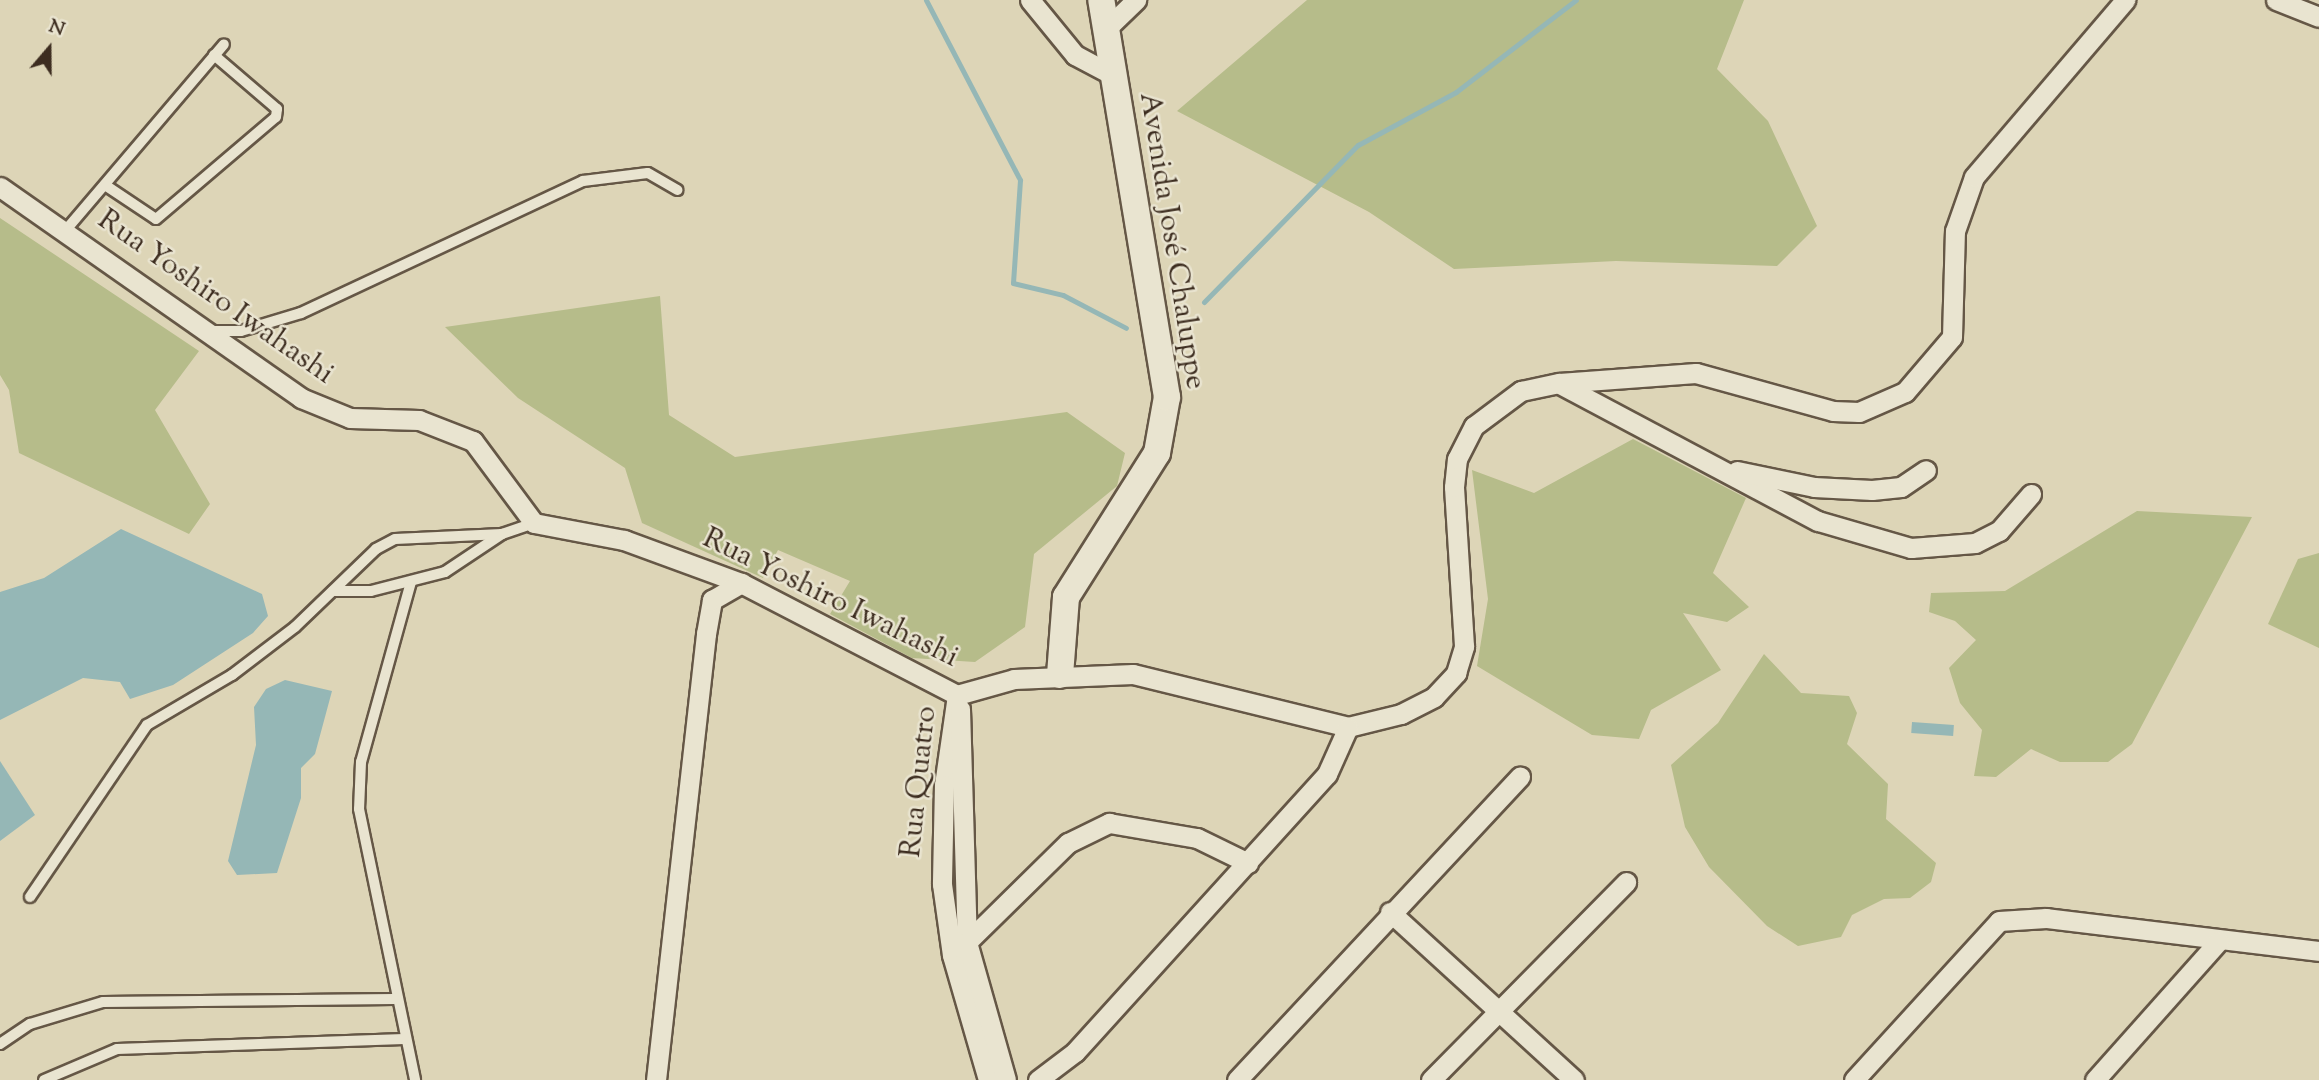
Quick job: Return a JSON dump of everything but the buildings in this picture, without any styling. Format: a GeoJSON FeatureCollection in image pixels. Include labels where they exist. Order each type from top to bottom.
{"type":"FeatureCollection","features":[{"type":"Feature","properties":{"kind":"street"},"geometry":{"type":"LineString","coordinates":[[1030,0],[1075,55],[1109,73]]}},
{"type":"Feature","properties":{"kind":"street","name":"Avenida José Chaluppe"},"geometry":{"type":"LineString","coordinates":[[1060,675],[1066,597],[1157,453],[1167,397],[1109,73],[1101,0]]}},
{"type":"Feature","properties":{"kind":"street"},"geometry":{"type":"LineString","coordinates":[[1104,32],[1136,0]]}},
{"type":"Feature","properties":{"kind":"street"},"geometry":{"type":"LineString","coordinates":[[957,695],[1060,675],[1133,674],[1348,727],[1401,714],[1434,697],[1456,673],[1467,619],[1454,487],[1457,459],[1474,426],[1494,406],[1521,391],[1559,383],[1696,373],[1833,411],[1859,412],[1905,392],[1952,337],[1955,231],[1974,177],[2126,0]]}},
{"type":"Feature","properties":{"kind":"street"},"geometry":{"type":"LineString","coordinates":[[2276,0],[2319,18]]}},
{"type":"Feature","properties":{"kind":"street","name":"Rua Yoshiro Iwahashi"},"geometry":{"type":"LineString","coordinates":[[0,187],[327,412],[419,419],[473,441],[534,523],[624,540],[741,583],[957,695]]}},
{"type":"Feature","properties":{"kind":"street"},"geometry":{"type":"LineString","coordinates":[[1559,383],[1818,521],[1911,548],[1975,543],[1999,531],[2031,494]]}},
{"type":"Feature","properties":{"kind":"street"},"geometry":{"type":"LineString","coordinates":[[1715,467],[1814,487],[1872,490],[1901,487],[1926,470]]}},
{"type":"Feature","properties":{"kind":"street"},"geometry":{"type":"LineString","coordinates":[[656,1080],[705,634],[712,600],[741,583]]}},
{"type":"Feature","properties":{"kind":"street","name":"Rua Quatro"},"geometry":{"type":"LineString","coordinates":[[957,695],[967,942],[1006,1080]]}},
{"type":"Feature","properties":{"kind":"street","name":"Rua Quatro"},"geometry":{"type":"LineString","coordinates":[[957,695],[940,835],[952,955],[988,1080]]}},
{"type":"Feature","properties":{"kind":"street"},"geometry":{"type":"LineString","coordinates":[[1038,1080],[1075,1052],[1327,774],[1348,727]]}},
{"type":"Feature","properties":{"kind":"street"},"geometry":{"type":"LineString","coordinates":[[1237,1080],[1390,912],[1520,776]]}},
{"type":"Feature","properties":{"kind":"street"},"geometry":{"type":"LineString","coordinates":[[952,955],[1068,843],[1109,823],[1197,838],[1248,863]]}},
{"type":"Feature","properties":{"kind":"street"},"geometry":{"type":"LineString","coordinates":[[1431,1080],[1495,1009],[1626,882]]}},
{"type":"Feature","properties":{"kind":"street"},"geometry":{"type":"LineString","coordinates":[[1390,912],[1574,1080]]}},
{"type":"Feature","properties":{"kind":"street"},"geometry":{"type":"LineString","coordinates":[[1854,1080],[1999,922],[2046,919],[2319,951]]}},
{"type":"Feature","properties":{"kind":"street"},"geometry":{"type":"LineString","coordinates":[[2095,1080],[2219,941]]}},
{"type":"Feature","properties":{"kind":"lane"},"geometry":{"type":"LineString","coordinates":[[65,231],[224,44]]}},
{"type":"Feature","properties":{"kind":"lane"},"geometry":{"type":"LineString","coordinates":[[105,185],[156,219],[276,117],[277,109],[214,55]]}},
{"type":"Feature","properties":{"kind":"lane"},"geometry":{"type":"LineString","coordinates":[[208,331],[241,331],[301,313],[583,181],[648,173],[677,190]]}},
{"type":"Feature","properties":{"kind":"lane"},"geometry":{"type":"LineString","coordinates":[[30,897],[147,725],[232,675],[333,591],[376,548],[395,539],[502,534],[534,523]]}},
{"type":"Feature","properties":{"kind":"lane"},"geometry":{"type":"LineString","coordinates":[[333,591],[411,582],[471,559],[502,534]]}},
{"type":"Feature","properties":{"kind":"lane"},"geometry":{"type":"LineString","coordinates":[[411,582],[361,762],[359,809],[394,999],[415,1080]]}},
{"type":"Feature","properties":{"kind":"lane"},"geometry":{"type":"LineString","coordinates":[[0,1044],[30,1024],[103,1002],[394,999]]}},
{"type":"Feature","properties":{"kind":"lane"},"geometry":{"type":"LineString","coordinates":[[44,1080],[117,1049],[404,1039]]}},
{"type":"Feature","properties":{"kind":"green space"},"geometry":{"type":"Polygon","coordinates":[[[1307,0],[1744,0],[1717,69],[1768,121],[1817,226],[1777,266],[1616,261],[1454,269],[1369,212],[1177,111],[1307,0]]]}},
{"type":"Feature","properties":{"kind":"green space"},"geometry":{"type":"Polygon","coordinates":[[[0,218],[199,351],[155,410],[210,504],[189,534],[19,453],[9,390],[0,375],[0,218]]]}},
{"type":"Feature","properties":{"kind":"green space"},"geometry":{"type":"Polygon","coordinates":[[[660,296],[669,415],[735,457],[1067,412],[1125,453],[1117,486],[1034,554],[1025,627],[975,662],[912,658],[830,614],[850,581],[778,550],[763,578],[642,523],[625,468],[518,398],[445,327],[660,296]]]}},
{"type":"Feature","properties":{"kind":"green space"},"geometry":{"type":"Polygon","coordinates":[[[1633,439],[1746,498],[1713,573],[1749,607],[1727,622],[1683,613],[1721,670],[1651,710],[1639,739],[1592,735],[1477,666],[1488,599],[1472,470],[1534,493],[1633,439]]]}},
{"type":"Feature","properties":{"kind":"green space"},"geometry":{"type":"Polygon","coordinates":[[[2137,511],[2252,517],[2132,744],[2108,762],[2060,762],[2031,749],[1996,777],[1974,776],[1982,730],[1960,703],[1949,668],[1976,640],[1955,621],[1929,612],[1931,593],[2005,591],[2137,511]]]}},
{"type":"Feature","properties":{"kind":"green space"},"geometry":{"type":"Polygon","coordinates":[[[2319,553],[2319,648],[2268,624],[2298,559],[2319,553]]]}},
{"type":"Feature","properties":{"kind":"green space"},"geometry":{"type":"Polygon","coordinates":[[[1764,654],[1801,693],[1849,696],[1857,713],[1847,744],[1888,784],[1886,819],[1936,863],[1931,882],[1910,898],[1884,899],[1852,915],[1841,937],[1798,946],[1767,926],[1709,867],[1685,827],[1671,765],[1718,723],[1764,654]]]}},
{"type":"Feature","properties":{"kind":"water"},"geometry":{"type":"Polygon","coordinates":[[[121,529],[262,594],[268,616],[253,633],[173,685],[130,699],[120,682],[83,678],[0,720],[0,592],[44,578],[121,529]]]}},
{"type":"Feature","properties":{"kind":"water"},"geometry":{"type":"Polygon","coordinates":[[[285,680],[332,691],[315,754],[301,768],[301,798],[277,873],[237,875],[228,861],[256,745],[254,707],[266,689],[285,680]]]}},
{"type":"Feature","properties":{"kind":"water"},"geometry":{"type":"Polygon","coordinates":[[[1912,722],[1954,725],[1953,736],[1911,733],[1912,722]]]}},
{"type":"Feature","properties":{"kind":"water"},"geometry":{"type":"Polygon","coordinates":[[[0,761],[35,815],[0,841],[0,761]]]}},
{"type":"Feature","properties":{"kind":"waterway"},"geometry":{"type":"LineString","coordinates":[[926,0],[1020,180],[1013,283],[1063,295],[1126,328]]}},
{"type":"Feature","properties":{"kind":"waterway"},"geometry":{"type":"LineString","coordinates":[[1204,302],[1358,145],[1456,92],[1576,0]]}}]}
